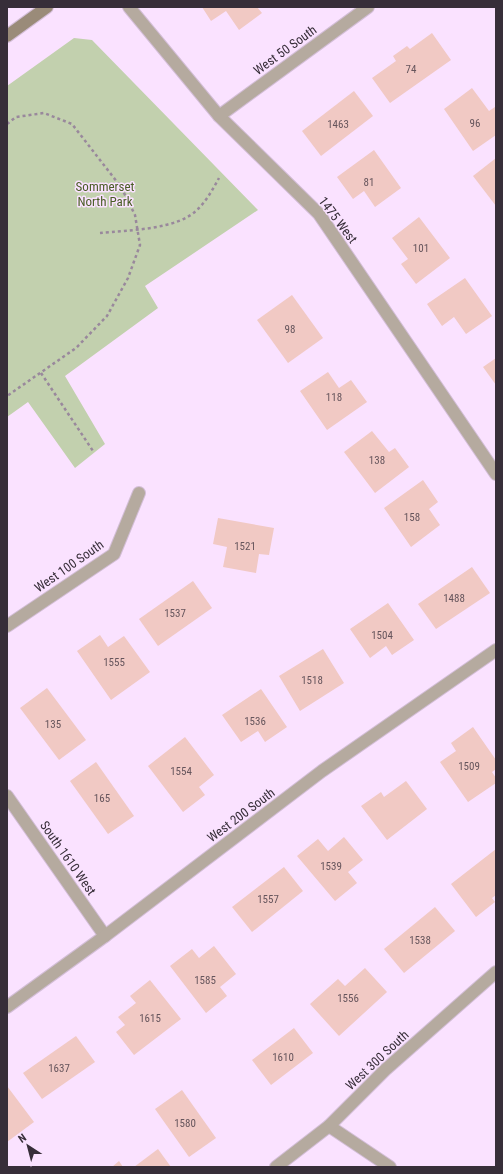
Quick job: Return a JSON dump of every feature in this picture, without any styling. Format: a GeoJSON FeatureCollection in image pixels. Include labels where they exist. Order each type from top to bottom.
{"type":"FeatureCollection","features":[{"type":"Feature","properties":{"kind":"main road"},"geometry":{"type":"LineString","coordinates":[[7,36],[47,7]]}},
{"type":"Feature","properties":{"kind":"street","name":"1475 West"},"geometry":{"type":"LineString","coordinates":[[128,7],[219,116],[319,214],[496,474]]}},
{"type":"Feature","properties":{"kind":"street","name":"West 50 South"},"geometry":{"type":"LineString","coordinates":[[219,116],[368,7]]}},
{"type":"Feature","properties":{"kind":"street","name":"West 100 South"},"geometry":{"type":"LineString","coordinates":[[7,626],[114,554],[138,493]]}},
{"type":"Feature","properties":{"kind":"street","name":"West 200 South"},"geometry":{"type":"LineString","coordinates":[[7,1007],[105,936],[322,771],[496,650]]}},
{"type":"Feature","properties":{"kind":"street","name":"South 1610 West"},"geometry":{"type":"LineString","coordinates":[[7,796],[105,936]]}},
{"type":"Feature","properties":{"kind":"street","name":"West 300 South"},"geometry":{"type":"LineString","coordinates":[[276,1167],[329,1126],[385,1070],[496,972]]}},
{"type":"Feature","properties":{"kind":"street"},"geometry":{"type":"LineString","coordinates":[[329,1126],[390,1167]]}},
{"type":"Feature","properties":{"kind":"path"},"geometry":{"type":"LineString","coordinates":[[7,124],[16,118],[44,113],[72,124],[121,187],[135,215],[140,245],[128,278],[107,316],[76,348],[7,396]]}},
{"type":"Feature","properties":{"kind":"path"},"geometry":{"type":"LineString","coordinates":[[100,233],[156,228],[179,222],[197,210],[219,178]]}},
{"type":"Feature","properties":{"kind":"path"},"geometry":{"type":"LineString","coordinates":[[41,373],[93,451]]}},
{"type":"Feature","properties":{"kind":"green space","name":"Sommerset North Park"},"geometry":{"type":"Polygon","coordinates":[[[74,38],[92,40],[258,210],[145,286],[158,308],[65,376],[105,444],[75,468],[28,402],[7,417],[7,86],[74,38]]]}},
{"type":"Feature","properties":{"kind":"building"},"geometry":{"type":"Polygon","coordinates":[[[202,7],[257,7],[262,13],[239,30],[226,11],[211,21],[202,7]]]}},
{"type":"Feature","properties":{"kind":"building"},"geometry":{"type":"Polygon","coordinates":[[[432,33],[451,60],[390,103],[372,78],[396,61],[393,56],[407,46],[410,49],[432,33]]]}},
{"type":"Feature","properties":{"kind":"building"},"geometry":{"type":"Polygon","coordinates":[[[472,88],[489,111],[495,107],[496,108],[496,135],[473,151],[444,109],[472,88]]]}},
{"type":"Feature","properties":{"kind":"building"},"geometry":{"type":"Polygon","coordinates":[[[354,91],[373,116],[321,156],[302,131],[354,91]]]}},
{"type":"Feature","properties":{"kind":"building"},"geometry":{"type":"Polygon","coordinates":[[[374,150],[401,188],[375,207],[364,191],[353,199],[337,177],[374,150]]]}},
{"type":"Feature","properties":{"kind":"building"},"geometry":{"type":"Polygon","coordinates":[[[496,158],[496,206],[473,176],[496,158]]]}},
{"type":"Feature","properties":{"kind":"building"},"geometry":{"type":"Polygon","coordinates":[[[419,217],[450,258],[416,284],[401,264],[408,259],[392,238],[419,217]]]}},
{"type":"Feature","properties":{"kind":"building"},"geometry":{"type":"Polygon","coordinates":[[[465,278],[492,316],[466,334],[454,317],[442,326],[427,304],[465,278]]]}},
{"type":"Feature","properties":{"kind":"building"},"geometry":{"type":"Polygon","coordinates":[[[292,295],[323,338],[288,363],[257,320],[292,295]]]}},
{"type":"Feature","properties":{"kind":"building"},"geometry":{"type":"Polygon","coordinates":[[[496,358],[496,385],[483,367],[496,358]]]}},
{"type":"Feature","properties":{"kind":"building"},"geometry":{"type":"Polygon","coordinates":[[[328,372],[339,388],[351,380],[367,402],[327,430],[300,391],[328,372]]]}},
{"type":"Feature","properties":{"kind":"building"},"geometry":{"type":"Polygon","coordinates":[[[372,431],[389,452],[395,448],[409,467],[375,493],[344,452],[372,431]]]}},
{"type":"Feature","properties":{"kind":"building"},"geometry":{"type":"Polygon","coordinates":[[[423,480],[438,502],[429,509],[440,525],[411,547],[384,508],[423,480]]]}},
{"type":"Feature","properties":{"kind":"building"},"geometry":{"type":"Polygon","coordinates":[[[218,518],[274,528],[269,555],[259,554],[256,573],[223,567],[227,547],[213,544],[218,518]]]}},
{"type":"Feature","properties":{"kind":"building"},"geometry":{"type":"Polygon","coordinates":[[[472,567],[490,593],[436,629],[418,604],[472,567]]]}},
{"type":"Feature","properties":{"kind":"building"},"geometry":{"type":"Polygon","coordinates":[[[193,581],[212,608],[158,646],[139,619],[193,581]]]}},
{"type":"Feature","properties":{"kind":"building"},"geometry":{"type":"Polygon","coordinates":[[[388,603],[414,640],[392,655],[386,646],[370,658],[350,629],[388,603]]]}},
{"type":"Feature","properties":{"kind":"building"},"geometry":{"type":"Polygon","coordinates":[[[100,635],[108,647],[124,636],[150,672],[111,700],[77,651],[100,635]]]}},
{"type":"Feature","properties":{"kind":"building"},"geometry":{"type":"Polygon","coordinates":[[[323,649],[344,683],[300,711],[279,676],[323,649]]]}},
{"type":"Feature","properties":{"kind":"building"},"geometry":{"type":"Polygon","coordinates":[[[47,688],[86,740],[59,760],[20,708],[47,688]]]}},
{"type":"Feature","properties":{"kind":"building"},"geometry":{"type":"Polygon","coordinates":[[[261,689],[287,727],[265,742],[258,731],[241,742],[222,715],[261,689]]]}},
{"type":"Feature","properties":{"kind":"building"},"geometry":{"type":"Polygon","coordinates":[[[473,727],[496,760],[496,769],[492,772],[496,778],[496,783],[468,802],[440,762],[456,751],[451,743],[473,727]]]}},
{"type":"Feature","properties":{"kind":"building"},"geometry":{"type":"Polygon","coordinates":[[[185,737],[214,775],[199,787],[205,795],[183,812],[148,766],[185,737]]]}},
{"type":"Feature","properties":{"kind":"building"},"geometry":{"type":"Polygon","coordinates":[[[96,762],[134,816],[108,834],[70,781],[96,762]]]}},
{"type":"Feature","properties":{"kind":"building"},"geometry":{"type":"Polygon","coordinates":[[[406,781],[427,809],[387,840],[361,806],[381,792],[384,797],[406,781]]]}},
{"type":"Feature","properties":{"kind":"building"},"geometry":{"type":"Polygon","coordinates":[[[344,837],[363,860],[348,872],[357,883],[335,901],[297,856],[318,839],[328,851],[344,837]]]}},
{"type":"Feature","properties":{"kind":"building"},"geometry":{"type":"Polygon","coordinates":[[[496,849],[496,895],[492,898],[495,902],[476,917],[451,884],[496,849]]]}},
{"type":"Feature","properties":{"kind":"building"},"geometry":{"type":"Polygon","coordinates":[[[284,867],[303,891],[252,932],[232,907],[284,867]]]}},
{"type":"Feature","properties":{"kind":"building"},"geometry":{"type":"Polygon","coordinates":[[[435,907],[455,931],[404,973],[384,949],[435,907]]]}},
{"type":"Feature","properties":{"kind":"building"},"geometry":{"type":"Polygon","coordinates":[[[214,946],[236,974],[220,987],[227,996],[206,1013],[170,966],[192,949],[199,958],[214,946]]]}},
{"type":"Feature","properties":{"kind":"building"},"geometry":{"type":"Polygon","coordinates":[[[365,968],[387,992],[339,1036],[310,1004],[338,979],[345,986],[365,968]]]}},
{"type":"Feature","properties":{"kind":"building"},"geometry":{"type":"Polygon","coordinates":[[[150,980],[181,1019],[134,1055],[116,1032],[125,1025],[118,1017],[136,1003],[130,996],[150,980]]]}},
{"type":"Feature","properties":{"kind":"building"},"geometry":{"type":"Polygon","coordinates":[[[294,1028],[313,1053],[271,1085],[252,1060],[294,1028]]]}},
{"type":"Feature","properties":{"kind":"building"},"geometry":{"type":"Polygon","coordinates":[[[76,1036],[95,1062],[42,1099],[23,1073],[76,1036]]]}},
{"type":"Feature","properties":{"kind":"building"},"geometry":{"type":"Polygon","coordinates":[[[7,1086],[34,1122],[7,1142],[7,1086]]]}},
{"type":"Feature","properties":{"kind":"building"},"geometry":{"type":"Polygon","coordinates":[[[182,1090],[216,1138],[189,1157],[155,1109],[182,1090]]]}},
{"type":"Feature","properties":{"kind":"building"},"geometry":{"type":"Polygon","coordinates":[[[158,1149],[171,1167],[134,1167],[158,1149]]]}},
{"type":"Feature","properties":{"kind":"building"},"geometry":{"type":"Polygon","coordinates":[[[119,1161],[123,1167],[112,1167],[119,1161]]]}}]}
